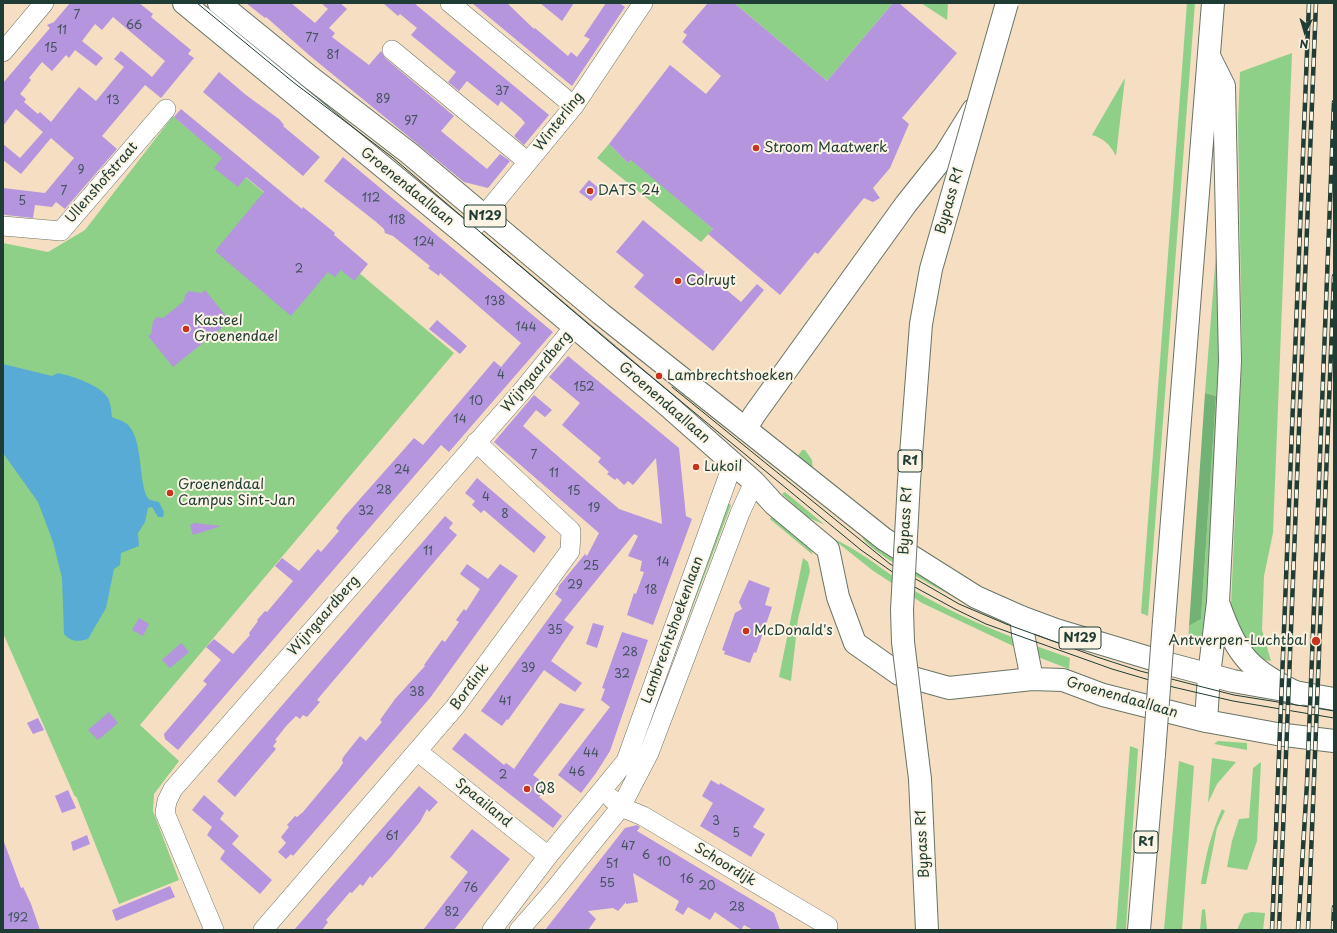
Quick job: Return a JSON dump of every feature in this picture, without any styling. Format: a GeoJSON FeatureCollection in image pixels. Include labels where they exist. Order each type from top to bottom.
{"type":"FeatureCollection","features":[{"type":"Feature","properties":{"kind":"main road","name":"Groenendaallaan"},"geometry":{"type":"LineString","coordinates":[[184,3],[467,236],[666,404],[734,463],[774,504],[828,549],[838,597],[855,644],[899,674],[949,688],[1032,680],[1063,680],[1103,696],[1206,721],[1277,734],[1334,741]]}},
{"type":"Feature","properties":{"kind":"main road","name":"Groenendaallaan"},"geometry":{"type":"LineString","coordinates":[[219,3],[310,77],[404,149],[602,314],[884,539],[976,597],[1021,617],[1063,633],[1209,675],[1299,694],[1334,699]]}},
{"type":"Feature","properties":{"kind":"main road","name":"Bypass R1"},"geometry":{"type":"LineString","coordinates":[[927,930],[920,779],[903,642],[902,610],[908,482],[921,324],[931,268],[1007,3]]}},
{"type":"Feature","properties":{"kind":"main road","name":"R1"},"geometry":{"type":"LineString","coordinates":[[1139,930],[1210,56],[1213,3]]}},
{"type":"Feature","properties":{"kind":"main road"},"geometry":{"type":"LineString","coordinates":[[1206,721],[1209,675],[1218,602],[1230,361],[1229,238],[1224,86],[1210,56]]}},
{"type":"Feature","properties":{"kind":"main road"},"geometry":{"type":"LineString","coordinates":[[734,463],[746,429],[754,415],[906,204],[945,156],[979,101]]}},
{"type":"Feature","properties":{"kind":"main road"},"geometry":{"type":"LineString","coordinates":[[754,482],[771,448]]}},
{"type":"Feature","properties":{"kind":"main road"},"geometry":{"type":"LineString","coordinates":[[1218,602],[1236,644],[1252,666],[1264,676],[1299,694]]}},
{"type":"Feature","properties":{"kind":"main road"},"geometry":{"type":"LineString","coordinates":[[1021,617],[1032,680]]}},
{"type":"Feature","properties":{"kind":"street"},"geometry":{"type":"LineString","coordinates":[[3,52],[44,3]]}},
{"type":"Feature","properties":{"kind":"street"},"geometry":{"type":"LineString","coordinates":[[450,3],[574,106]]}},
{"type":"Feature","properties":{"kind":"street","name":"Winterling"},"geometry":{"type":"LineString","coordinates":[[467,236],[574,106],[643,3]]}},
{"type":"Feature","properties":{"kind":"street"},"geometry":{"type":"LineString","coordinates":[[392,50],[528,162]]}},
{"type":"Feature","properties":{"kind":"street","name":"Ullenshofstraat"},"geometry":{"type":"LineString","coordinates":[[3,226],[61,231],[166,109]]}},
{"type":"Feature","properties":{"kind":"street","name":"Wijngaardberg"},"geometry":{"type":"LineString","coordinates":[[214,930],[165,812],[167,801],[173,789],[522,390],[574,327]]}},
{"type":"Feature","properties":{"kind":"street","name":"Bordink"},"geometry":{"type":"LineString","coordinates":[[263,930],[455,707],[570,551],[571,531],[476,442]]}},
{"type":"Feature","properties":{"kind":"street","name":"Lambrechtshoekenlaan"},"geometry":{"type":"LineString","coordinates":[[492,930],[548,856],[602,792],[626,760],[734,463]]}},
{"type":"Feature","properties":{"kind":"street","name":"Lambrechtshoekenlaan"},"geometry":{"type":"LineString","coordinates":[[519,930],[549,896],[621,807],[649,753],[740,513],[754,482]]}},
{"type":"Feature","properties":{"kind":"street","name":"Spaailand"},"geometry":{"type":"LineString","coordinates":[[417,751],[548,856]]}},
{"type":"Feature","properties":{"kind":"street"},"geometry":{"type":"LineString","coordinates":[[602,792],[621,807]]}},
{"type":"Feature","properties":{"kind":"street","name":"Schoordijk"},"geometry":{"type":"LineString","coordinates":[[621,807],[643,816],[828,926]]}},
{"type":"Feature","properties":{"kind":"green space"},"geometry":{"type":"Polygon","coordinates":[[[734,3],[893,3],[827,81],[734,3]]]}},
{"type":"Feature","properties":{"kind":"green space"},"geometry":{"type":"Polygon","coordinates":[[[921,3],[948,3],[947,21],[947,20],[921,3]]]}},
{"type":"Feature","properties":{"kind":"green space"},"geometry":{"type":"Polygon","coordinates":[[[1187,3],[1195,3],[1148,616],[1141,613],[1187,3]]]}},
{"type":"Feature","properties":{"kind":"green space"},"geometry":{"type":"Polygon","coordinates":[[[1292,53],[1273,533],[1264,576],[1262,630],[1271,661],[1256,659],[1241,642],[1231,605],[1242,353],[1238,124],[1240,72],[1292,53]]]}},
{"type":"Feature","properties":{"kind":"green space"},"geometry":{"type":"Polygon","coordinates":[[[1125,78],[1116,156],[1107,143],[1092,135],[1125,78]]]}},
{"type":"Feature","properties":{"kind":"green space","name":"Groenendaal Campus Sint-Jan"},"geometry":{"type":"Polygon","coordinates":[[[173,116],[454,353],[140,725],[179,761],[154,794],[153,811],[179,880],[119,904],[76,796],[85,786],[75,797],[3,633],[3,243],[48,252],[85,230],[173,116]]]}},
{"type":"Feature","properties":{"kind":"green space"},"geometry":{"type":"Polygon","coordinates":[[[609,144],[628,163],[632,159],[713,229],[701,242],[597,158],[609,144]]]}},
{"type":"Feature","properties":{"kind":"green space"},"geometry":{"type":"Polygon","coordinates":[[[1220,204],[1224,312],[1207,648],[1188,643],[1189,626],[1201,619],[1216,396],[1205,393],[1220,204]]]}},
{"type":"Feature","properties":{"kind":"green space"},"geometry":{"type":"Polygon","coordinates":[[[1205,393],[1216,396],[1201,619],[1189,626],[1205,393]]]}},
{"type":"Feature","properties":{"kind":"green space"},"geometry":{"type":"Polygon","coordinates":[[[802,450],[805,450],[812,460],[813,471],[797,457],[802,450]]]}},
{"type":"Feature","properties":{"kind":"green space"},"geometry":{"type":"Polygon","coordinates":[[[785,492],[825,525],[807,517],[782,494],[785,492]]]}},
{"type":"Feature","properties":{"kind":"green space"},"geometry":{"type":"Polygon","coordinates":[[[728,503],[731,505],[672,661],[669,661],[728,503]]]}},
{"type":"Feature","properties":{"kind":"green space"},"geometry":{"type":"Polygon","coordinates":[[[774,514],[809,546],[813,555],[770,519],[774,514]]]}},
{"type":"Feature","properties":{"kind":"green space"},"geometry":{"type":"Polygon","coordinates":[[[862,537],[886,554],[963,602],[879,553],[862,537]]]}},
{"type":"Feature","properties":{"kind":"green space"},"geometry":{"type":"Polygon","coordinates":[[[832,538],[857,551],[915,591],[961,616],[1070,658],[1069,669],[1030,654],[922,603],[872,570],[832,538]]]}},
{"type":"Feature","properties":{"kind":"green space"},"geometry":{"type":"Polygon","coordinates":[[[803,558],[808,562],[810,571],[798,619],[791,681],[779,677],[803,558]]]}},
{"type":"Feature","properties":{"kind":"green space"},"geometry":{"type":"Polygon","coordinates":[[[1218,741],[1247,743],[1247,750],[1214,744],[1218,741]]]}},
{"type":"Feature","properties":{"kind":"green space"},"geometry":{"type":"Polygon","coordinates":[[[1130,746],[1138,749],[1126,930],[1116,930],[1130,746]]]}},
{"type":"Feature","properties":{"kind":"green space"},"geometry":{"type":"Polygon","coordinates":[[[1212,758],[1236,762],[1217,784],[1208,803],[1212,758]]]}},
{"type":"Feature","properties":{"kind":"green space"},"geometry":{"type":"Polygon","coordinates":[[[1179,761],[1194,766],[1182,930],[1164,930],[1179,761]]]}},
{"type":"Feature","properties":{"kind":"green space"},"geometry":{"type":"Polygon","coordinates":[[[1261,762],[1257,841],[1247,870],[1227,867],[1232,841],[1239,819],[1249,818],[1253,768],[1261,762]]]}},
{"type":"Feature","properties":{"kind":"green space"},"geometry":{"type":"Polygon","coordinates":[[[1222,809],[1225,811],[1217,828],[1206,884],[1201,884],[1209,846],[1222,809]]]}},
{"type":"Feature","properties":{"kind":"green space"},"geometry":{"type":"Polygon","coordinates":[[[1205,909],[1207,929],[1200,930],[1202,910],[1205,909]]]}},
{"type":"Feature","properties":{"kind":"green space"},"geometry":{"type":"Polygon","coordinates":[[[1251,912],[1265,913],[1263,930],[1237,930],[1244,914],[1251,912]]]}},
{"type":"Feature","properties":{"kind":"water"},"geometry":{"type":"Polygon","coordinates":[[[3,364],[52,376],[58,373],[71,376],[92,385],[104,393],[110,403],[112,417],[127,424],[134,433],[146,495],[150,500],[159,502],[164,512],[163,517],[158,517],[152,507],[148,508],[145,522],[138,533],[139,546],[121,553],[120,565],[114,569],[106,608],[88,639],[75,641],[69,639],[64,634],[62,578],[53,542],[38,502],[3,453],[3,364]]]}},
{"type":"Feature","properties":{"kind":"building"},"geometry":{"type":"Polygon","coordinates":[[[70,3],[139,3],[153,14],[151,17],[191,50],[188,54],[194,58],[161,98],[145,85],[102,136],[117,149],[65,209],[56,202],[52,207],[35,205],[33,218],[6,215],[3,214],[3,188],[45,193],[74,158],[51,138],[21,174],[3,160],[3,144],[20,158],[43,132],[16,109],[3,126],[3,83],[50,28],[47,25],[54,22],[70,3]],[[113,17],[102,30],[95,24],[82,41],[103,58],[96,66],[75,50],[69,58],[66,55],[52,71],[42,62],[29,78],[31,80],[20,94],[26,99],[24,102],[38,114],[40,112],[51,122],[79,87],[96,101],[124,67],[114,59],[121,51],[152,77],[165,61],[113,17]]]}},
{"type":"Feature","properties":{"kind":"building"},"geometry":{"type":"Polygon","coordinates":[[[246,3],[291,3],[315,23],[328,9],[321,3],[340,3],[347,9],[329,28],[335,33],[332,37],[369,65],[381,51],[385,58],[454,116],[441,131],[487,169],[500,154],[510,161],[488,188],[464,182],[309,55],[266,17],[265,18],[246,3]]]}},
{"type":"Feature","properties":{"kind":"building"},"geometry":{"type":"Polygon","coordinates":[[[383,3],[414,3],[549,115],[524,145],[514,136],[525,123],[521,118],[501,101],[498,106],[467,81],[459,91],[448,82],[456,72],[411,35],[417,28],[400,14],[398,16],[383,3]]]}},
{"type":"Feature","properties":{"kind":"building"},"geometry":{"type":"Polygon","coordinates":[[[472,3],[507,3],[534,29],[535,28],[568,56],[571,52],[577,57],[590,39],[584,36],[606,3],[619,3],[625,7],[572,86],[472,3]]]}},
{"type":"Feature","properties":{"kind":"building"},"geometry":{"type":"Polygon","coordinates":[[[540,3],[574,3],[562,21],[540,3]]]}},
{"type":"Feature","properties":{"kind":"building","name":"Stroom Maatwerk"},"geometry":{"type":"Polygon","coordinates":[[[708,3],[734,3],[827,81],[893,3],[899,3],[957,53],[902,118],[909,124],[890,168],[873,188],[880,198],[873,202],[864,198],[818,254],[815,252],[780,295],[708,234],[713,229],[631,160],[628,163],[609,144],[670,65],[706,94],[721,76],[682,42],[687,35],[683,32],[708,3]]]}},
{"type":"Feature","properties":{"kind":"building"},"geometry":{"type":"Polygon","coordinates":[[[219,72],[246,95],[279,119],[284,125],[283,126],[320,157],[303,176],[203,92],[219,72]]]}},
{"type":"Feature","properties":{"kind":"building"},"geometry":{"type":"Polygon","coordinates":[[[181,109],[302,209],[303,207],[335,233],[334,235],[368,264],[354,281],[341,270],[335,277],[328,272],[291,316],[215,251],[264,192],[246,177],[238,187],[214,168],[222,158],[174,117],[181,109]]]}},
{"type":"Feature","properties":{"kind":"building"},"geometry":{"type":"Polygon","coordinates":[[[343,157],[553,332],[449,452],[441,445],[178,750],[165,739],[164,734],[207,684],[203,681],[221,660],[206,647],[214,639],[233,654],[250,635],[249,633],[258,621],[257,620],[265,611],[267,612],[293,581],[275,566],[282,558],[299,571],[318,549],[321,552],[339,531],[336,528],[344,517],[414,438],[423,445],[494,361],[501,367],[521,343],[440,273],[439,276],[428,268],[430,266],[393,236],[385,233],[384,229],[375,221],[324,181],[343,157]]]}},
{"type":"Feature","properties":{"kind":"building"},"geometry":{"type":"Polygon","coordinates":[[[589,180],[601,190],[591,201],[579,192],[589,180]]]}},
{"type":"Feature","properties":{"kind":"building","name":"Colruyt"},"geometry":{"type":"Polygon","coordinates":[[[643,220],[741,302],[757,284],[764,290],[713,351],[634,287],[644,275],[616,252],[643,220]]]}},
{"type":"Feature","properties":{"kind":"building","name":"Kasteel Groenendael"},"geometry":{"type":"Polygon","coordinates":[[[205,290],[230,321],[173,367],[148,336],[151,334],[153,321],[157,317],[163,318],[184,301],[185,295],[189,291],[201,293],[205,290]]]}},
{"type":"Feature","properties":{"kind":"building"},"geometry":{"type":"Polygon","coordinates":[[[437,320],[467,346],[460,354],[429,329],[437,320]]]}},
{"type":"Feature","properties":{"kind":"building"},"geometry":{"type":"Polygon","coordinates":[[[568,356],[679,448],[686,516],[692,519],[653,625],[627,615],[634,593],[636,594],[644,572],[640,571],[642,561],[628,556],[638,536],[634,534],[564,620],[574,627],[551,661],[582,683],[575,692],[544,670],[502,726],[481,711],[562,600],[555,594],[559,588],[558,587],[585,554],[587,556],[599,533],[494,442],[534,395],[552,410],[545,417],[536,410],[523,426],[619,509],[662,524],[656,458],[633,485],[628,481],[624,485],[617,478],[615,480],[607,474],[609,472],[598,462],[601,458],[562,425],[580,403],[549,377],[568,356]]]}},
{"type":"Feature","properties":{"kind":"building"},"geometry":{"type":"Polygon","coordinates":[[[477,478],[546,537],[534,553],[484,510],[481,513],[472,505],[475,501],[465,493],[477,478]]]}},
{"type":"Feature","properties":{"kind":"building"},"geometry":{"type":"Polygon","coordinates":[[[445,516],[453,523],[449,528],[457,535],[317,700],[320,702],[307,717],[303,715],[300,719],[296,716],[287,725],[275,740],[277,741],[273,746],[276,749],[235,797],[217,781],[445,516]]]}},
{"type":"Feature","properties":{"kind":"building"},"geometry":{"type":"Polygon","coordinates":[[[195,523],[221,526],[193,535],[190,525],[195,523]]]}},
{"type":"Feature","properties":{"kind":"building"},"geometry":{"type":"Polygon","coordinates":[[[467,564],[488,579],[500,564],[518,576],[430,698],[293,856],[291,854],[286,859],[278,852],[286,843],[281,837],[289,827],[287,825],[295,816],[297,817],[303,812],[339,769],[343,763],[342,760],[344,756],[360,736],[366,741],[382,722],[380,720],[395,699],[425,666],[424,665],[442,640],[445,642],[459,622],[456,620],[464,609],[466,611],[480,589],[460,574],[467,564]]]}},
{"type":"Feature","properties":{"kind":"building","name":"McDonald's"},"geometry":{"type":"Polygon","coordinates":[[[749,580],[770,588],[765,605],[772,607],[756,653],[754,652],[750,663],[724,654],[725,651],[722,650],[735,613],[742,609],[739,602],[749,580]]]}},
{"type":"Feature","properties":{"kind":"building"},"geometry":{"type":"Polygon","coordinates":[[[139,618],[149,624],[143,636],[132,630],[139,618]]]}},
{"type":"Feature","properties":{"kind":"building"},"geometry":{"type":"Polygon","coordinates":[[[593,623],[604,626],[597,648],[586,644],[593,623]]]}},
{"type":"Feature","properties":{"kind":"building"},"geometry":{"type":"Polygon","coordinates":[[[622,632],[648,640],[610,751],[581,793],[558,775],[610,707],[601,700],[605,689],[602,688],[622,632]]]}},
{"type":"Feature","properties":{"kind":"building"},"geometry":{"type":"Polygon","coordinates":[[[181,643],[189,652],[170,668],[162,660],[181,643]]]}},
{"type":"Feature","properties":{"kind":"building"},"geometry":{"type":"Polygon","coordinates":[[[560,703],[585,709],[533,775],[548,786],[539,797],[562,816],[553,828],[452,749],[465,733],[504,765],[506,763],[514,769],[560,703]]]}},
{"type":"Feature","properties":{"kind":"building"},"geometry":{"type":"Polygon","coordinates":[[[109,712],[118,723],[98,740],[88,730],[109,712]]]}},
{"type":"Feature","properties":{"kind":"building"},"geometry":{"type":"Polygon","coordinates":[[[38,718],[44,730],[33,734],[27,723],[38,718]]]}},
{"type":"Feature","properties":{"kind":"building"},"geometry":{"type":"Polygon","coordinates":[[[711,780],[719,785],[720,783],[765,809],[753,827],[765,834],[751,857],[700,826],[713,803],[702,796],[711,780]]]}},
{"type":"Feature","properties":{"kind":"building"},"geometry":{"type":"Polygon","coordinates":[[[419,786],[438,802],[429,812],[427,809],[420,822],[391,857],[372,878],[370,876],[363,886],[360,884],[352,893],[350,892],[326,920],[328,922],[322,930],[294,930],[419,786]]]}},
{"type":"Feature","properties":{"kind":"building"},"geometry":{"type":"Polygon","coordinates":[[[68,790],[76,808],[62,813],[55,796],[68,790]]]}},
{"type":"Feature","properties":{"kind":"building"},"geometry":{"type":"Polygon","coordinates":[[[204,795],[224,813],[220,819],[239,836],[232,844],[272,880],[260,894],[220,859],[225,851],[207,835],[212,827],[192,810],[204,795]]]}},
{"type":"Feature","properties":{"kind":"building"},"geometry":{"type":"Polygon","coordinates":[[[637,825],[640,827],[637,831],[774,913],[780,930],[753,930],[744,925],[741,930],[715,912],[710,920],[688,907],[683,915],[675,910],[679,901],[633,873],[638,902],[626,904],[626,902],[618,911],[613,908],[588,911],[596,919],[588,930],[545,930],[625,828],[637,825]]]}},
{"type":"Feature","properties":{"kind":"building"},"geometry":{"type":"Polygon","coordinates":[[[472,829],[510,859],[454,930],[423,930],[468,872],[450,857],[472,829]]]}},
{"type":"Feature","properties":{"kind":"building"},"geometry":{"type":"Polygon","coordinates":[[[87,835],[90,844],[73,851],[71,842],[87,835]]]}},
{"type":"Feature","properties":{"kind":"building"},"geometry":{"type":"Polygon","coordinates":[[[3,842],[21,888],[23,887],[31,904],[40,930],[3,930],[3,842]]]}},
{"type":"Feature","properties":{"kind":"building"},"geometry":{"type":"Polygon","coordinates":[[[170,886],[175,897],[116,921],[112,910],[170,886]]]}},
{"type":"Feature","properties":{"kind":"tram line"},"geometry":{"type":"LineString","coordinates":[[197,3],[293,82],[392,157],[620,351],[861,550],[911,585],[986,624],[1112,669],[1173,687],[1233,701],[1334,718]]}},
{"type":"Feature","properties":{"kind":"tram line"},"geometry":{"type":"LineString","coordinates":[[672,387],[890,564],[959,604],[1006,624],[1140,671],[1234,695],[1334,711]]}},
{"type":"Feature","properties":{"kind":"railway"},"geometry":{"type":"LineString","coordinates":[[1272,930],[1309,3]]}},
{"type":"Feature","properties":{"kind":"railway"},"geometry":{"type":"LineString","coordinates":[[1279,930],[1316,3]]}},
{"type":"Feature","properties":{"kind":"railway"},"geometry":{"type":"LineString","coordinates":[[1298,930],[1307,783],[1334,102]]}},
{"type":"Feature","properties":{"kind":"railway"},"geometry":{"type":"LineString","coordinates":[[1308,930],[1334,276]]}},
{"type":"Feature","properties":{"kind":"railway"},"geometry":{"type":"LineString","coordinates":[[1333,930],[1334,907]]}},
{"type":"Feature","properties":{"kind":"place","name":"Stroom Maatwerk"},"geometry":{"type":"Point","coordinates":[756,148]}},
{"type":"Feature","properties":{"kind":"place","name":"DATS 24"},"geometry":{"type":"Point","coordinates":[590,191]}},
{"type":"Feature","properties":{"kind":"place","name":"Colruyt"},"geometry":{"type":"Point","coordinates":[678,281]}},
{"type":"Feature","properties":{"kind":"place","name":"Kasteel Groenendael"},"geometry":{"type":"Point","coordinates":[186,329]}},
{"type":"Feature","properties":{"kind":"place","name":"Lambrechtshoeken"},"geometry":{"type":"Point","coordinates":[659,376]}},
{"type":"Feature","properties":{"kind":"place","name":"Lukoil"},"geometry":{"type":"Point","coordinates":[696,467]}},
{"type":"Feature","properties":{"kind":"place","name":"Groenendaal Campus Sint-Jan"},"geometry":{"type":"Point","coordinates":[170,493]}},
{"type":"Feature","properties":{"kind":"place","name":"McDonald's"},"geometry":{"type":"Point","coordinates":[746,631]}},
{"type":"Feature","properties":{"kind":"place","name":"Antwerpen-Luchtbal"},"geometry":{"type":"Point","coordinates":[1316,641]}},
{"type":"Feature","properties":{"kind":"place","name":"Q8"},"geometry":{"type":"Point","coordinates":[527,789]}}]}
